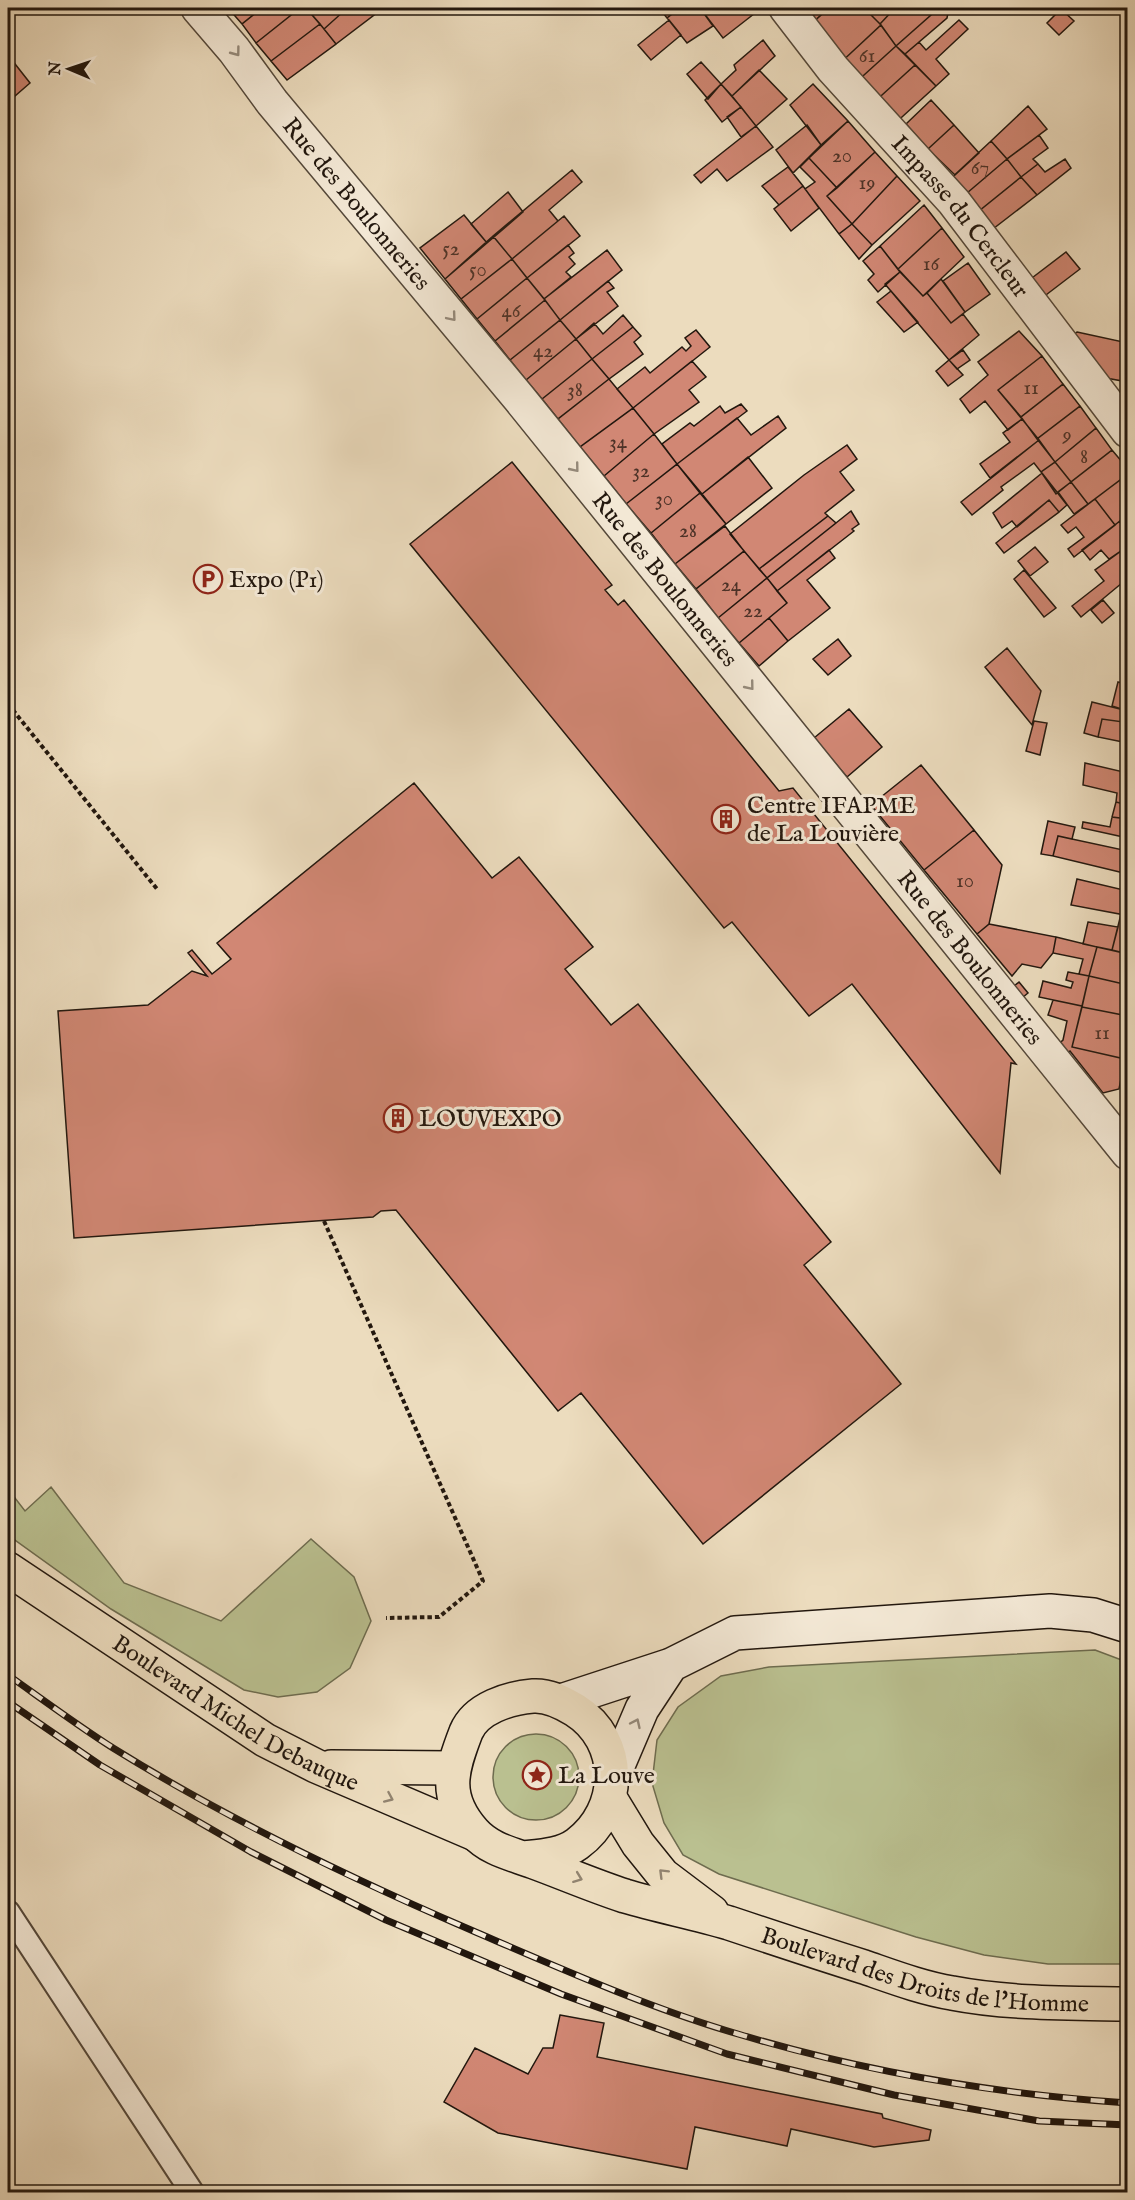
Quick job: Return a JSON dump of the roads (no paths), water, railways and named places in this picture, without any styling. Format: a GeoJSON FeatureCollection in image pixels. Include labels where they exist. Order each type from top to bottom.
{"type":"FeatureCollection","features":[{"type":"Feature","properties":{"kind":"main road","name":"Boulevard Michel Debauque"},"geometry":{"type":"LineString","coordinates":[[8,1569],[265,1740],[316,1766],[475,1834]]}},
{"type":"Feature","properties":{"kind":"main road"},"geometry":{"type":"LineString","coordinates":[[611,1788],[596,1827],[575,1845],[550,1856],[523,1857],[497,1850],[475,1834],[459,1812],[452,1782],[452,1768],[468,1727],[489,1708],[513,1698],[537,1695],[561,1701],[588,1718],[607,1745],[611,1788],[638,1844],[663,1875],[725,1922]]}},
{"type":"Feature","properties":{"kind":"main road"},"geometry":{"type":"LineString","coordinates":[[316,1766],[452,1768]]}},
{"type":"Feature","properties":{"kind":"main road","name":"Boulevard des Droits de l'Homme"},"geometry":{"type":"LineString","coordinates":[[523,1857],[623,1895],[725,1922],[911,1983],[952,1993],[996,1998],[1128,2004]]}},
{"type":"Feature","properties":{"kind":"street","name":"Rue des Boulonneries"},"geometry":{"type":"LineString","coordinates":[[198,8],[234,50],[272,102],[519,398],[1128,1153]]}},
{"type":"Feature","properties":{"kind":"street","name":"Impasse du Cercleur"},"geometry":{"type":"LineString","coordinates":[[786,8],[833,69],[954,202],[1128,430]]}},
{"type":"Feature","properties":{"kind":"street"},"geometry":{"type":"LineString","coordinates":[[1093,1615],[1128,1604]]}},
{"type":"Feature","properties":{"kind":"street"},"geometry":{"type":"LineString","coordinates":[[561,1701],[671,1665],[735,1633],[1050,1611],[1093,1615],[1128,1626]]}},
{"type":"Feature","properties":{"kind":"street"},"geometry":{"type":"LineString","coordinates":[[611,1788],[642,1709],[671,1665]]}},
{"type":"Feature","properties":{"kind":"lane"},"geometry":{"type":"LineString","coordinates":[[8,1912],[192,2193]]}},
{"type":"Feature","properties":{"kind":"railway"},"geometry":{"type":"LineString","coordinates":[[8,1675],[113,1748],[244,1823],[425,1910],[637,1999],[705,2024],[834,2060],[980,2087],[1128,2103]]}},
{"type":"Feature","properties":{"kind":"railway"},"geometry":{"type":"LineString","coordinates":[[8,1702],[100,1765],[251,1852],[386,1920],[561,1994],[727,2054],[894,2095],[1039,2121],[1128,2125]]}},
{"type":"Feature","properties":{"kind":"place","name":"Expo (P1)"},"geometry":{"type":"Point","coordinates":[208,579]}},
{"type":"Feature","properties":{"kind":"place","name":"Centre IFAPME de La Louvière"},"geometry":{"type":"Point","coordinates":[726,819]}},
{"type":"Feature","properties":{"kind":"place","name":"LOUVEXPO"},"geometry":{"type":"Point","coordinates":[398,1118]}},
{"type":"Feature","properties":{"kind":"place","name":"La Louve"},"geometry":{"type":"Point","coordinates":[537,1775]}}]}
